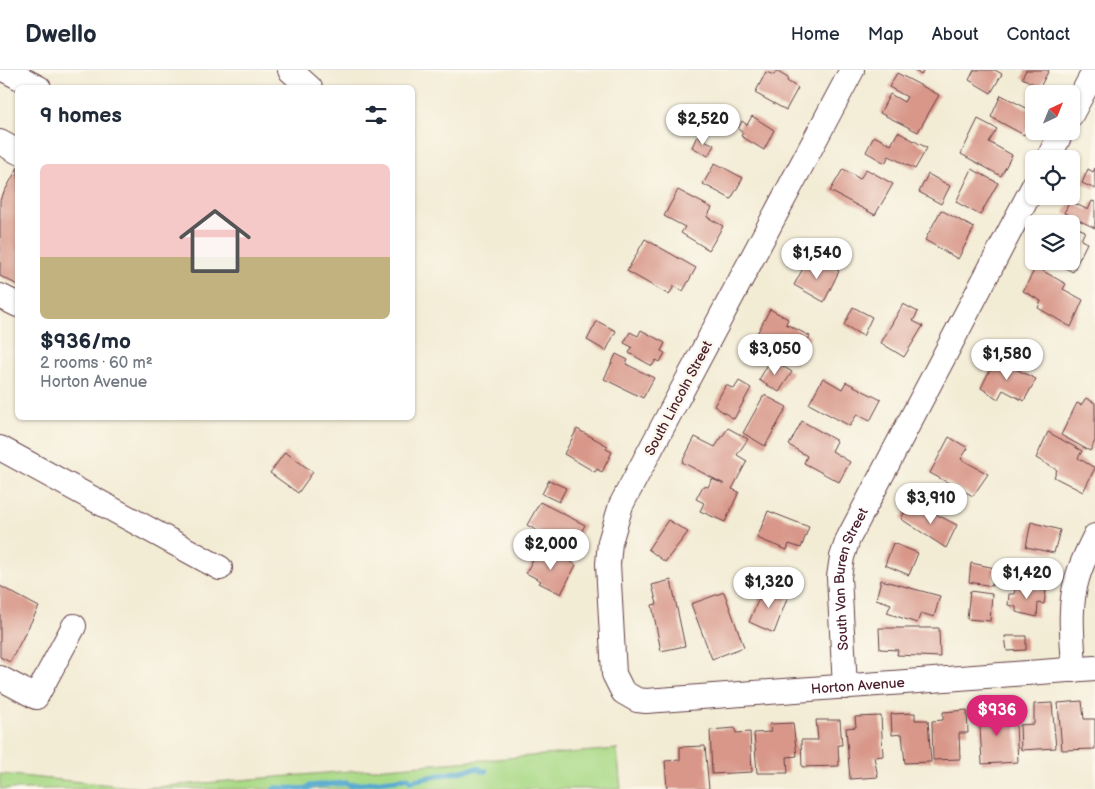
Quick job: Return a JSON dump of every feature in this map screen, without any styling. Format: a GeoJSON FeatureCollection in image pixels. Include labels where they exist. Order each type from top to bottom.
{"type":"FeatureCollection","features":[{"type":"Feature","properties":{"kind":"street"},"geometry":{"type":"LineString","coordinates":[[5,70],[32,85]]}},
{"type":"Feature","properties":{"kind":"street"},"geometry":{"type":"LineString","coordinates":[[290,70],[307,85]]}},
{"type":"Feature","properties":{"kind":"street","name":"South Lincoln Street"},"geometry":{"type":"LineString","coordinates":[[623,692],[614,674],[608,581],[610,542],[621,505],[852,70]]}},
{"type":"Feature","properties":{"kind":"street"},"geometry":{"type":"LineString","coordinates":[[1080,98],[1095,70]]}},
{"type":"Feature","properties":{"kind":"street"},"geometry":{"type":"LineString","coordinates":[[0,142],[15,150]]}},
{"type":"Feature","properties":{"kind":"street","name":"South Van Buren Street"},"geometry":{"type":"LineString","coordinates":[[845,686],[839,577],[842,557],[848,539],[1025,202]]}},
{"type":"Feature","properties":{"kind":"street"},"geometry":{"type":"LineString","coordinates":[[0,296],[15,304]]}},
{"type":"Feature","properties":{"kind":"street"},"geometry":{"type":"LineString","coordinates":[[0,448],[220,568]]}},
{"type":"Feature","properties":{"kind":"street"},"geometry":{"type":"LineString","coordinates":[[1085,669],[1071,614],[1072,600],[1082,563],[1095,536]]}},
{"type":"Feature","properties":{"kind":"street"},"geometry":{"type":"LineString","coordinates":[[0,678],[36,697],[74,626]]}},
{"type":"Feature","properties":{"kind":"street","name":"Horton Avenue"},"geometry":{"type":"LineString","coordinates":[[623,692],[637,700],[646,701],[1085,669]]}},
{"type":"Feature","properties":{"kind":"green space"},"geometry":{"type":"Polygon","coordinates":[[[617,749],[621,789],[0,789],[0,774],[143,788],[617,749]]]}},
{"type":"Feature","properties":{"kind":"building"},"geometry":{"type":"Polygon","coordinates":[[[914,70],[924,70],[921,75],[914,70]]]}},
{"type":"Feature","properties":{"kind":"building"},"geometry":{"type":"Polygon","coordinates":[[[974,70],[995,70],[1002,74],[991,93],[969,80],[974,70]]]}},
{"type":"Feature","properties":{"kind":"building"},"geometry":{"type":"Polygon","coordinates":[[[1026,70],[1049,70],[1041,85],[1036,85],[1022,78],[1026,70]]]}},
{"type":"Feature","properties":{"kind":"building"},"geometry":{"type":"Polygon","coordinates":[[[776,71],[788,78],[787,81],[798,88],[786,110],[755,93],[766,72],[774,75],[776,71]]]}},
{"type":"Feature","properties":{"kind":"building"},"geometry":{"type":"Polygon","coordinates":[[[897,73],[939,95],[918,132],[880,113],[890,94],[904,102],[907,97],[889,87],[897,73]]]}},
{"type":"Feature","properties":{"kind":"building"},"geometry":{"type":"Polygon","coordinates":[[[1001,95],[1025,107],[1025,133],[1024,135],[991,117],[1001,95]]]}},
{"type":"Feature","properties":{"kind":"building"},"geometry":{"type":"Polygon","coordinates":[[[752,116],[774,130],[764,150],[741,136],[743,133],[738,129],[742,121],[747,125],[752,116]]]}},
{"type":"Feature","properties":{"kind":"building"},"geometry":{"type":"Polygon","coordinates":[[[978,119],[997,129],[989,142],[1012,155],[1001,176],[961,154],[978,119]]]}},
{"type":"Feature","properties":{"kind":"building"},"geometry":{"type":"Polygon","coordinates":[[[898,132],[927,148],[915,169],[889,156],[885,163],[866,152],[874,136],[891,145],[898,132]]]}},
{"type":"Feature","properties":{"kind":"building"},"geometry":{"type":"Polygon","coordinates":[[[697,136],[714,145],[708,156],[692,147],[697,136]]]}},
{"type":"Feature","properties":{"kind":"building"},"geometry":{"type":"Polygon","coordinates":[[[715,163],[743,178],[731,199],[703,184],[715,163]]]}},
{"type":"Feature","properties":{"kind":"building"},"geometry":{"type":"Polygon","coordinates":[[[1095,168],[1095,189],[1082,183],[1088,169],[1093,172],[1095,168]]]}},
{"type":"Feature","properties":{"kind":"building"},"geometry":{"type":"Polygon","coordinates":[[[843,169],[860,179],[866,169],[893,184],[875,215],[830,191],[843,169]]]}},
{"type":"Feature","properties":{"kind":"building"},"geometry":{"type":"Polygon","coordinates":[[[972,169],[998,183],[980,215],[956,202],[972,169]]]}},
{"type":"Feature","properties":{"kind":"building"},"geometry":{"type":"Polygon","coordinates":[[[15,172],[15,284],[0,276],[0,200],[15,172]]]}},
{"type":"Feature","properties":{"kind":"building"},"geometry":{"type":"Polygon","coordinates":[[[928,174],[950,186],[941,204],[919,192],[928,174]]]}},
{"type":"Feature","properties":{"kind":"building"},"geometry":{"type":"Polygon","coordinates":[[[678,190],[712,208],[707,217],[723,226],[709,250],[681,233],[685,227],[664,216],[678,190]]]}},
{"type":"Feature","properties":{"kind":"building"},"geometry":{"type":"Polygon","coordinates":[[[1092,201],[1095,202],[1095,228],[1080,221],[1080,215],[1064,213],[1068,205],[1078,205],[1088,210],[1092,201]]]}},
{"type":"Feature","properties":{"kind":"building"},"geometry":{"type":"Polygon","coordinates":[[[941,210],[974,228],[958,259],[925,240],[941,210]]]}},
{"type":"Feature","properties":{"kind":"building"},"geometry":{"type":"Polygon","coordinates":[[[1080,229],[1085,231],[1081,240],[1087,243],[1080,258],[1080,229]]]}},
{"type":"Feature","properties":{"kind":"building"},"geometry":{"type":"Polygon","coordinates":[[[645,239],[696,268],[683,291],[674,286],[669,295],[627,271],[645,239]]]}},
{"type":"Feature","properties":{"kind":"building"},"geometry":{"type":"Polygon","coordinates":[[[821,262],[839,271],[824,302],[794,285],[806,263],[817,269],[821,262]]]}},
{"type":"Feature","properties":{"kind":"building"},"geometry":{"type":"Polygon","coordinates":[[[1034,270],[1041,270],[1066,284],[1063,289],[1083,300],[1071,327],[1038,308],[1041,301],[1023,291],[1034,270]]]}},
{"type":"Feature","properties":{"kind":"building"},"geometry":{"type":"Polygon","coordinates":[[[903,304],[918,312],[913,321],[923,326],[904,357],[881,343],[903,304]]]}},
{"type":"Feature","properties":{"kind":"building"},"geometry":{"type":"Polygon","coordinates":[[[853,307],[872,317],[863,336],[844,325],[853,307]]]}},
{"type":"Feature","properties":{"kind":"building"},"geometry":{"type":"Polygon","coordinates":[[[770,309],[788,319],[786,324],[810,336],[795,364],[753,341],[770,309]]]}},
{"type":"Feature","properties":{"kind":"building"},"geometry":{"type":"Polygon","coordinates":[[[597,321],[616,331],[606,351],[587,340],[597,321]]]}},
{"type":"Feature","properties":{"kind":"building"},"geometry":{"type":"Polygon","coordinates":[[[641,330],[665,343],[661,351],[665,353],[660,362],[656,360],[652,366],[629,353],[632,347],[624,343],[630,332],[638,336],[641,330]]]}},
{"type":"Feature","properties":{"kind":"building"},"geometry":{"type":"Polygon","coordinates":[[[616,354],[628,360],[626,364],[654,378],[643,398],[604,379],[616,354]]]}},
{"type":"Feature","properties":{"kind":"building"},"geometry":{"type":"Polygon","coordinates":[[[771,359],[792,372],[779,392],[759,380],[771,359]]]}},
{"type":"Feature","properties":{"kind":"building"},"geometry":{"type":"Polygon","coordinates":[[[995,359],[1036,379],[1024,401],[1003,390],[998,399],[981,388],[995,359]]]}},
{"type":"Feature","properties":{"kind":"building"},"geometry":{"type":"Polygon","coordinates":[[[823,378],[842,389],[846,382],[881,400],[870,421],[857,414],[850,426],[809,404],[823,378]]]}},
{"type":"Feature","properties":{"kind":"building"},"geometry":{"type":"Polygon","coordinates":[[[739,381],[751,388],[734,419],[714,406],[726,385],[734,389],[739,381]]]}},
{"type":"Feature","properties":{"kind":"building"},"geometry":{"type":"Polygon","coordinates":[[[764,395],[787,407],[765,446],[743,433],[764,395]]]}},
{"type":"Feature","properties":{"kind":"building"},"geometry":{"type":"Polygon","coordinates":[[[1086,398],[1095,403],[1095,441],[1090,451],[1061,435],[1077,403],[1081,405],[1086,398]]]}},
{"type":"Feature","properties":{"kind":"building"},"geometry":{"type":"Polygon","coordinates":[[[802,421],[837,441],[832,451],[850,462],[839,482],[804,463],[807,456],[789,445],[802,421]]]}},
{"type":"Feature","properties":{"kind":"building"},"geometry":{"type":"Polygon","coordinates":[[[728,428],[748,439],[737,455],[747,461],[732,489],[739,492],[725,522],[700,511],[704,503],[696,499],[703,486],[708,487],[712,479],[724,484],[682,462],[695,437],[715,447],[728,428]]]}},
{"type":"Feature","properties":{"kind":"building"},"geometry":{"type":"Polygon","coordinates":[[[577,429],[608,446],[606,449],[612,452],[602,472],[597,469],[595,472],[564,454],[577,429]]]}},
{"type":"Feature","properties":{"kind":"building"},"geometry":{"type":"Polygon","coordinates":[[[1048,432],[1082,451],[1078,458],[1095,468],[1083,492],[1054,477],[1057,470],[1036,458],[1048,432]]]}},
{"type":"Feature","properties":{"kind":"building"},"geometry":{"type":"Polygon","coordinates":[[[949,437],[968,448],[961,459],[988,474],[973,496],[930,473],[949,437]]]}},
{"type":"Feature","properties":{"kind":"building"},"geometry":{"type":"Polygon","coordinates":[[[285,452],[313,472],[298,493],[270,473],[285,452]]]}},
{"type":"Feature","properties":{"kind":"building"},"geometry":{"type":"Polygon","coordinates":[[[549,480],[566,488],[559,502],[542,494],[549,480]]]}},
{"type":"Feature","properties":{"kind":"building"},"geometry":{"type":"Polygon","coordinates":[[[540,502],[585,525],[572,549],[558,542],[554,549],[537,540],[541,533],[527,525],[540,502]]]}},
{"type":"Feature","properties":{"kind":"building"},"geometry":{"type":"Polygon","coordinates":[[[907,507],[921,514],[924,508],[957,525],[946,548],[901,519],[907,507]]]}},
{"type":"Feature","properties":{"kind":"building"},"geometry":{"type":"Polygon","coordinates":[[[768,511],[809,527],[801,548],[789,544],[787,550],[757,538],[768,511]]]}},
{"type":"Feature","properties":{"kind":"building"},"geometry":{"type":"Polygon","coordinates":[[[668,520],[688,532],[665,562],[648,549],[668,520]]]}},
{"type":"Feature","properties":{"kind":"building"},"geometry":{"type":"Polygon","coordinates":[[[1031,522],[1060,530],[1054,553],[1026,547],[1031,522]]]}},
{"type":"Feature","properties":{"kind":"building"},"geometry":{"type":"Polygon","coordinates":[[[893,543],[918,553],[909,575],[885,565],[893,543]]]}},
{"type":"Feature","properties":{"kind":"building"},"geometry":{"type":"Polygon","coordinates":[[[538,550],[553,559],[556,554],[576,565],[561,594],[539,583],[541,581],[526,573],[538,550]]]}},
{"type":"Feature","properties":{"kind":"building"},"geometry":{"type":"Polygon","coordinates":[[[971,563],[995,568],[992,586],[969,582],[971,563]]]}},
{"type":"Feature","properties":{"kind":"building"},"geometry":{"type":"Polygon","coordinates":[[[671,580],[685,646],[661,651],[652,605],[657,604],[652,585],[671,580]]]}},
{"type":"Feature","properties":{"kind":"building"},"geometry":{"type":"Polygon","coordinates":[[[881,580],[940,596],[934,617],[921,613],[917,623],[887,613],[891,604],[876,599],[881,580]]]}},
{"type":"Feature","properties":{"kind":"building"},"geometry":{"type":"Polygon","coordinates":[[[1016,584],[1046,591],[1044,604],[1038,603],[1037,617],[1016,612],[1016,607],[1008,605],[1009,594],[1014,594],[1016,584]]]}},
{"type":"Feature","properties":{"kind":"building"},"geometry":{"type":"Polygon","coordinates":[[[0,586],[39,607],[10,662],[0,657],[0,586]]]}},
{"type":"Feature","properties":{"kind":"building"},"geometry":{"type":"Polygon","coordinates":[[[764,586],[788,596],[774,633],[749,622],[764,586]]]}},
{"type":"Feature","properties":{"kind":"building"},"geometry":{"type":"Polygon","coordinates":[[[970,591],[992,594],[990,621],[967,619],[970,591]]]}},
{"type":"Feature","properties":{"kind":"building"},"geometry":{"type":"Polygon","coordinates":[[[724,592],[744,647],[712,659],[691,604],[724,592]]]}},
{"type":"Feature","properties":{"kind":"building"},"geometry":{"type":"Polygon","coordinates":[[[879,628],[939,628],[940,657],[897,655],[898,650],[880,649],[879,628]]]}},
{"type":"Feature","properties":{"kind":"building"},"geometry":{"type":"Polygon","coordinates":[[[1005,636],[1026,636],[1026,650],[1007,651],[1005,636]]]}},
{"type":"Feature","properties":{"kind":"building"},"geometry":{"type":"Polygon","coordinates":[[[1082,701],[1084,719],[1095,719],[1095,749],[1062,750],[1058,703],[1082,701]]]}},
{"type":"Feature","properties":{"kind":"building"},"geometry":{"type":"Polygon","coordinates":[[[1052,703],[1056,748],[1021,750],[1020,725],[1034,724],[1034,704],[1052,703]]]}},
{"type":"Feature","properties":{"kind":"building"},"geometry":{"type":"Polygon","coordinates":[[[1005,706],[1006,723],[1016,725],[1018,762],[982,764],[979,708],[1005,706]]]}},
{"type":"Feature","properties":{"kind":"building"},"geometry":{"type":"Polygon","coordinates":[[[967,710],[968,733],[959,733],[960,759],[933,760],[932,721],[943,720],[943,712],[967,710]]]}},
{"type":"Feature","properties":{"kind":"building"},"geometry":{"type":"Polygon","coordinates":[[[915,713],[915,720],[928,720],[931,762],[905,763],[902,734],[892,735],[891,714],[915,713]]]}},
{"type":"Feature","properties":{"kind":"building"},"geometry":{"type":"Polygon","coordinates":[[[881,716],[883,756],[874,757],[878,777],[850,779],[846,728],[856,727],[855,717],[881,716]]]}},
{"type":"Feature","properties":{"kind":"building"},"geometry":{"type":"Polygon","coordinates":[[[816,720],[840,720],[842,745],[838,745],[839,766],[802,767],[801,740],[818,740],[816,720]]]}},
{"type":"Feature","properties":{"kind":"building"},"geometry":{"type":"Polygon","coordinates":[[[793,723],[797,756],[787,757],[788,773],[757,773],[754,733],[771,732],[770,724],[793,723]]]}},
{"type":"Feature","properties":{"kind":"building"},"geometry":{"type":"Polygon","coordinates":[[[735,728],[736,733],[750,732],[752,772],[712,774],[710,730],[735,728]]]}},
{"type":"Feature","properties":{"kind":"building"},"geometry":{"type":"Polygon","coordinates":[[[705,746],[709,789],[667,789],[665,761],[680,760],[680,747],[705,746]]]}},
{"type":"Feature","properties":{"kind":"waterway"},"geometry":{"type":"LineString","coordinates":[[274,789],[308,789],[310,786],[347,783],[350,785],[408,778],[410,781],[478,768],[486,771]]}}]}
